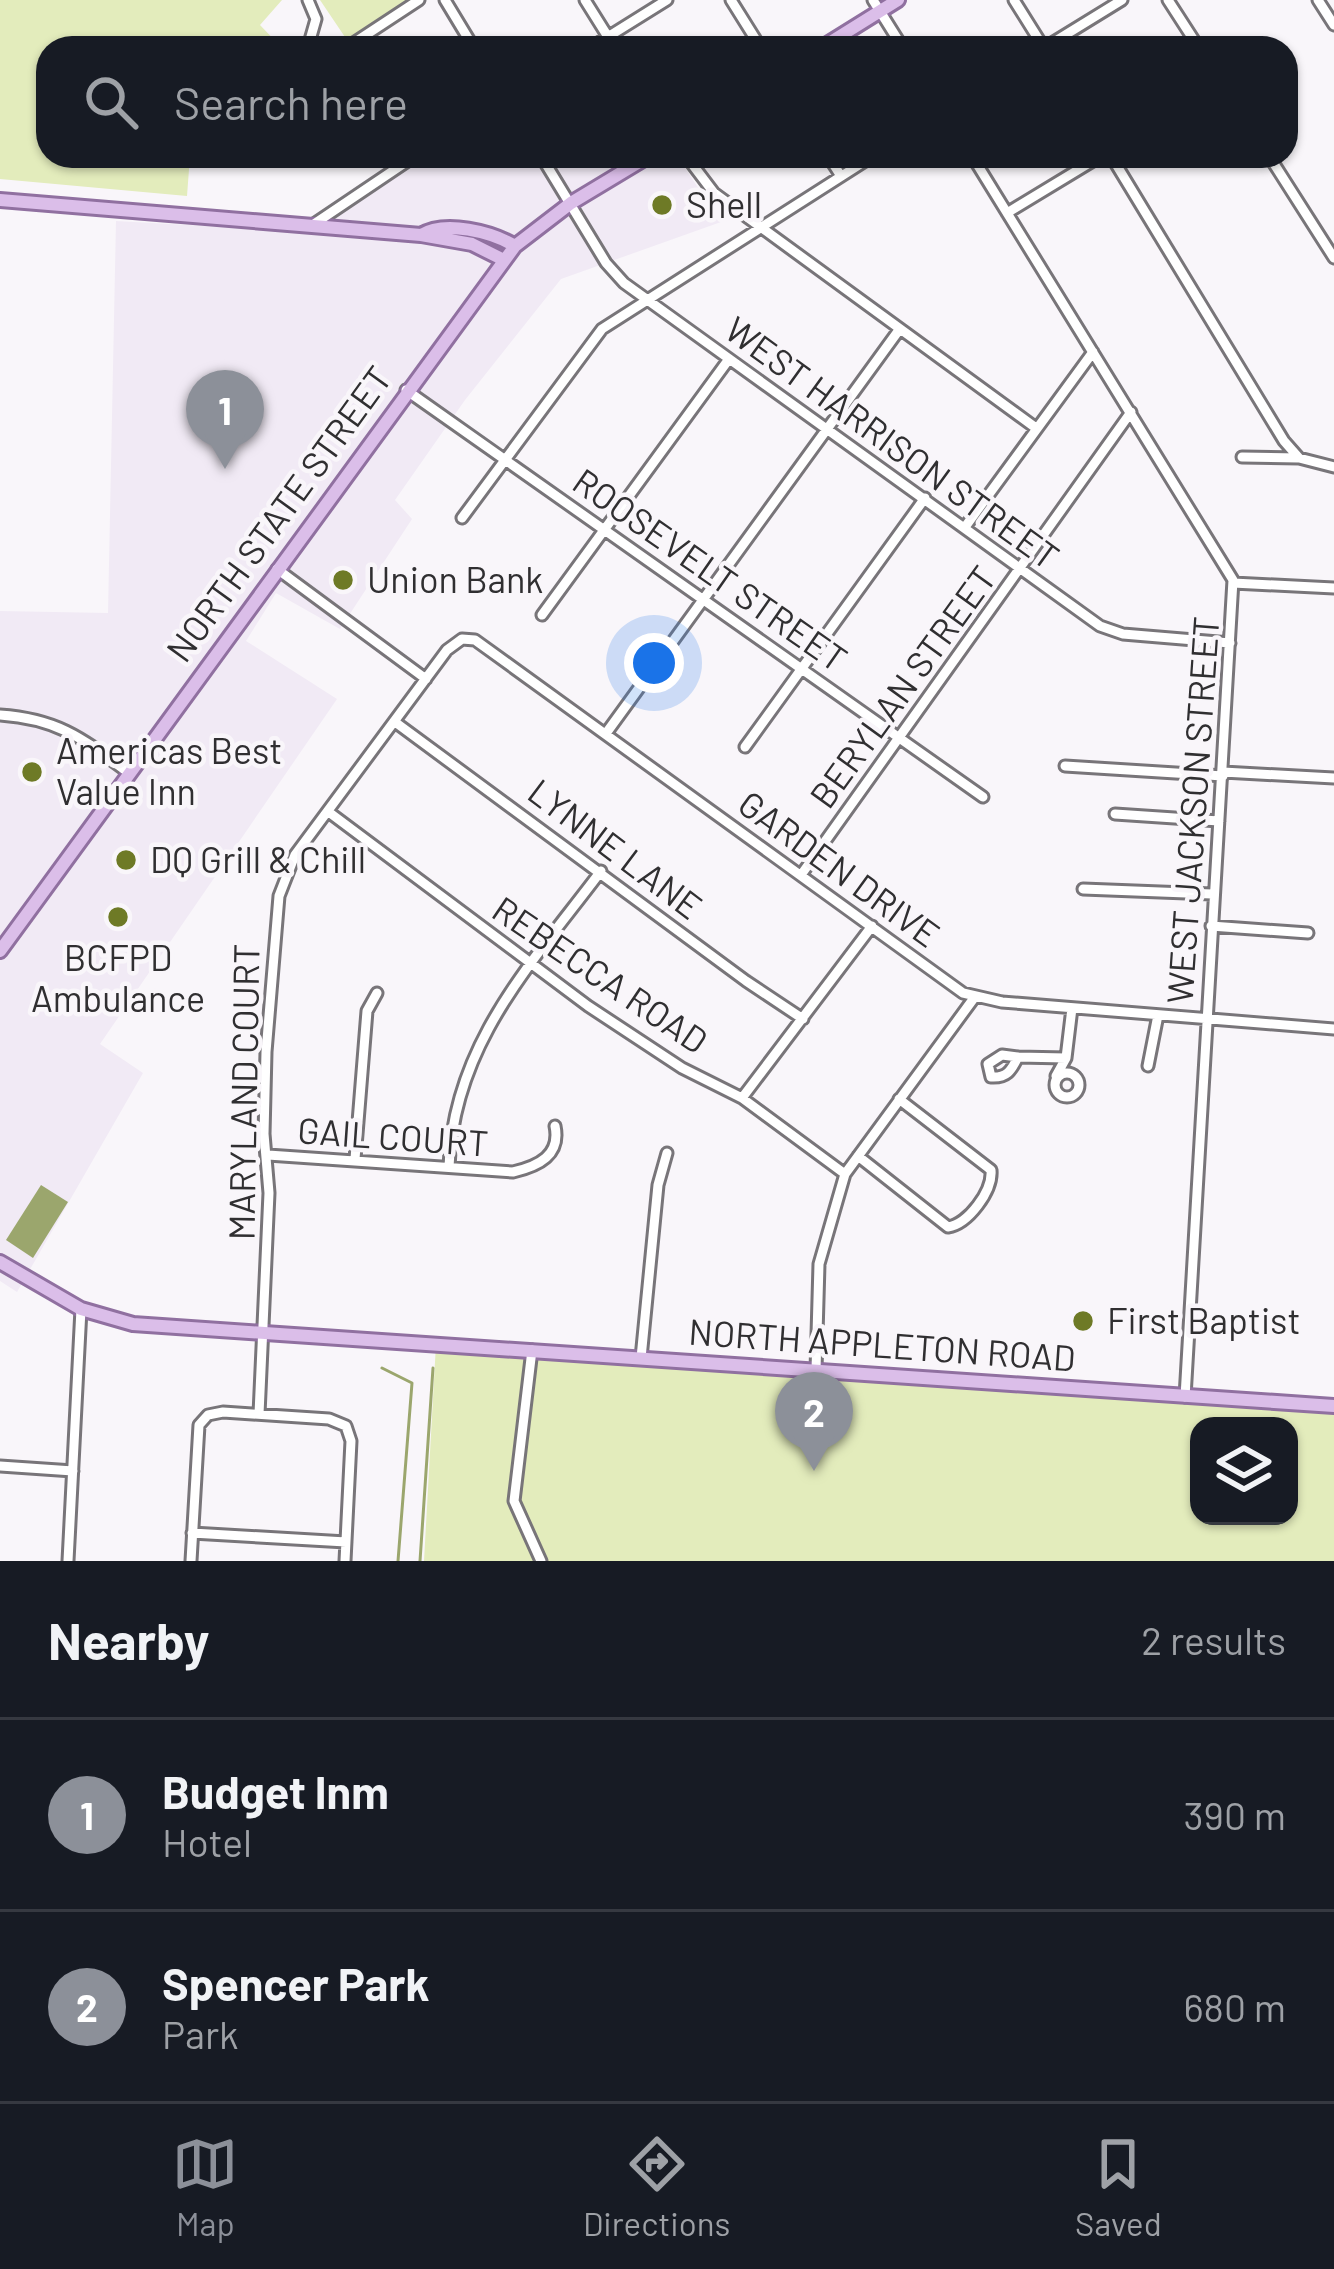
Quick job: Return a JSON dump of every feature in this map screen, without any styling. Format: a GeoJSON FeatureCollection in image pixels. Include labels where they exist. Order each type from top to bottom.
{"type":"FeatureCollection","features":[{"type":"Feature","properties":{"kind":"main road"},"geometry":{"type":"LineString","coordinates":[[837,36],[877,6],[898,0]]}},
{"type":"Feature","properties":{"kind":"main road","name":"NORTH STATE STREET"},"geometry":{"type":"LineString","coordinates":[[0,951],[515,246],[571,203],[629,168]]}},
{"type":"Feature","properties":{"kind":"main road"},"geometry":{"type":"LineString","coordinates":[[0,200],[421,235],[472,244],[504,260]]}},
{"type":"Feature","properties":{"kind":"main road"},"geometry":{"type":"LineString","coordinates":[[421,235],[430,229],[480,232],[515,246]]}},
{"type":"Feature","properties":{"kind":"main road","name":"NORTH APPLETON ROAD"},"geometry":{"type":"LineString","coordinates":[[0,1262],[81,1309],[133,1324],[1334,1406]]}},
{"type":"Feature","properties":{"kind":"street"},"geometry":{"type":"LineString","coordinates":[[308,0],[316,20],[311,36]]}},
{"type":"Feature","properties":{"kind":"street"},"geometry":{"type":"LineString","coordinates":[[364,36],[419,0]]}},
{"type":"Feature","properties":{"kind":"street"},"geometry":{"type":"LineString","coordinates":[[445,0],[467,36]]}},
{"type":"Feature","properties":{"kind":"street"},"geometry":{"type":"LineString","coordinates":[[585,0],[607,36]]}},
{"type":"Feature","properties":{"kind":"street"},"geometry":{"type":"LineString","coordinates":[[610,36],[668,0]]}},
{"type":"Feature","properties":{"kind":"street"},"geometry":{"type":"LineString","coordinates":[[731,0],[754,36]]}},
{"type":"Feature","properties":{"kind":"street"},"geometry":{"type":"LineString","coordinates":[[1014,0],[1036,36]]}},
{"type":"Feature","properties":{"kind":"street"},"geometry":{"type":"LineString","coordinates":[[1064,36],[1122,0]]}},
{"type":"Feature","properties":{"kind":"street"},"geometry":{"type":"LineString","coordinates":[[1168,0],[1191,36]]}},
{"type":"Feature","properties":{"kind":"street"},"geometry":{"type":"LineString","coordinates":[[1318,0],[1334,25]]}},
{"type":"Feature","properties":{"kind":"street"},"geometry":{"type":"LineString","coordinates":[[877,6],[896,36]]}},
{"type":"Feature","properties":{"kind":"street"},"geometry":{"type":"LineString","coordinates":[[314,224],[389,168]]}},
{"type":"Feature","properties":{"kind":"street","name":"WEST HARRISON STREET"},"geometry":{"type":"LineString","coordinates":[[549,168],[612,272],[1100,626],[1123,634],[1230,643]]}},
{"type":"Feature","properties":{"kind":"street"},"geometry":{"type":"LineString","coordinates":[[695,168],[714,193],[1036,428]]}},
{"type":"Feature","properties":{"kind":"street"},"geometry":{"type":"LineString","coordinates":[[836,168],[841,176]]}},
{"type":"Feature","properties":{"kind":"street"},"geometry":{"type":"LineString","coordinates":[[462,518],[592,340],[645,299],[854,168]]}},
{"type":"Feature","properties":{"kind":"street","name":"WEST JACKSON STREET"},"geometry":{"type":"LineString","coordinates":[[979,168],[1231,572],[1185,1396]]}},
{"type":"Feature","properties":{"kind":"street"},"geometry":{"type":"LineString","coordinates":[[1007,213],[1081,168]]}},
{"type":"Feature","properties":{"kind":"street"},"geometry":{"type":"LineString","coordinates":[[1118,168],[1284,441],[1299,458]]}},
{"type":"Feature","properties":{"kind":"street"},"geometry":{"type":"LineString","coordinates":[[1277,168],[1334,258]]}},
{"type":"Feature","properties":{"kind":"street"},"geometry":{"type":"LineString","coordinates":[[607,732],[899,330]]}},
{"type":"Feature","properties":{"kind":"street"},"geometry":{"type":"LineString","coordinates":[[964,527],[1093,352]]}},
{"type":"Feature","properties":{"kind":"street"},"geometry":{"type":"LineString","coordinates":[[542,616],[729,359]]}},
{"type":"Feature","properties":{"kind":"street","name":"ROOSEVELT STREET"},"geometry":{"type":"LineString","coordinates":[[406,390],[983,797]]}},
{"type":"Feature","properties":{"kind":"street","name":"BERYLAN STREET"},"geometry":{"type":"LineString","coordinates":[[800,875],[1131,412]]}},
{"type":"Feature","properties":{"kind":"street"},"geometry":{"type":"LineString","coordinates":[[1243,458],[1299,458],[1334,467]]}},
{"type":"Feature","properties":{"kind":"street"},"geometry":{"type":"LineString","coordinates":[[746,747],[925,498]]}},
{"type":"Feature","properties":{"kind":"street"},"geometry":{"type":"LineString","coordinates":[[277,569],[426,679]]}},
{"type":"Feature","properties":{"kind":"street"},"geometry":{"type":"LineString","coordinates":[[1233,584],[1334,588]]}},
{"type":"Feature","properties":{"kind":"street","name":"MARYLAND COURT"},"geometry":{"type":"LineString","coordinates":[[259,1414],[268,1155],[266,1052],[279,896],[295,856],[453,644],[467,638],[482,645]]}},
{"type":"Feature","properties":{"kind":"street","name":"GARDEN DRIVE"},"geometry":{"type":"LineString","coordinates":[[482,645],[953,988],[974,998],[1334,1028]]}},
{"type":"Feature","properties":{"kind":"street"},"geometry":{"type":"LineString","coordinates":[[0,715],[35,717],[62,726],[129,773]]}},
{"type":"Feature","properties":{"kind":"street","name":"LYNNE LANE"},"geometry":{"type":"LineString","coordinates":[[395,722],[803,1019]]}},
{"type":"Feature","properties":{"kind":"street"},"geometry":{"type":"LineString","coordinates":[[1065,766],[1334,778]]}},
{"type":"Feature","properties":{"kind":"street","name":"REBECCA ROAD"},"geometry":{"type":"LineString","coordinates":[[330,813],[588,1006],[682,1068],[742,1098],[845,1174]]}},
{"type":"Feature","properties":{"kind":"street"},"geometry":{"type":"LineString","coordinates":[[1115,814],[1219,821]]}},
{"type":"Feature","properties":{"kind":"street"},"geometry":{"type":"LineString","coordinates":[[449,1167],[453,1119],[481,1037],[601,871]]}},
{"type":"Feature","properties":{"kind":"street"},"geometry":{"type":"LineString","coordinates":[[1083,889],[1212,894]]}},
{"type":"Feature","properties":{"kind":"street"},"geometry":{"type":"LineString","coordinates":[[742,1098],[872,926]]}},
{"type":"Feature","properties":{"kind":"street"},"geometry":{"type":"LineString","coordinates":[[1210,926],[1309,933]]}},
{"type":"Feature","properties":{"kind":"street"},"geometry":{"type":"LineString","coordinates":[[355,1159],[367,1011],[377,993]]}},
{"type":"Feature","properties":{"kind":"street"},"geometry":{"type":"LineString","coordinates":[[816,1370],[819,1264],[845,1174],[974,998]]}},
{"type":"Feature","properties":{"kind":"street"},"geometry":{"type":"LineString","coordinates":[[1056,1076],[1066,1058],[1072,1008]]}},
{"type":"Feature","properties":{"kind":"street"},"geometry":{"type":"LineString","coordinates":[[1148,1066],[1158,1016]]}},
{"type":"Feature","properties":{"kind":"street"},"geometry":{"type":"LineString","coordinates":[[1018,1057],[1066,1058]]}},
{"type":"Feature","properties":{"kind":"street"},"geometry":{"type":"LineString","coordinates":[[858,1156],[948,1227],[961,1224],[978,1203],[992,1183],[991,1170],[899,1100]]}},
{"type":"Feature","properties":{"kind":"street","name":"GAIL COURT"},"geometry":{"type":"LineString","coordinates":[[268,1155],[503,1172],[531,1167],[552,1154],[555,1126]]}},
{"type":"Feature","properties":{"kind":"street","name":"NORTH APPLETON ROAD"},"geometry":{"type":"LineString","coordinates":[[640,1358],[658,1185],[667,1153]]}},
{"type":"Feature","properties":{"kind":"street"},"geometry":{"type":"LineString","coordinates":[[68,1561],[81,1309]]}},
{"type":"Feature","properties":{"kind":"street"},"geometry":{"type":"LineString","coordinates":[[532,1351],[514,1501],[542,1561]]}},
{"type":"Feature","properties":{"kind":"street"},"geometry":{"type":"LineString","coordinates":[[191,1561],[197,1442],[204,1417],[217,1412],[329,1419],[346,1426],[351,1441],[345,1561]]}},
{"type":"Feature","properties":{"kind":"street"},"geometry":{"type":"LineString","coordinates":[[0,1466],[73,1471]]}},
{"type":"Feature","properties":{"kind":"street"},"geometry":{"type":"LineString","coordinates":[[192,1533],[346,1542]]}},
{"type":"Feature","properties":{"kind":"shaded area"},"geometry":{"type":"Polygon","coordinates":[[[0,0],[282,0],[260,25],[271,36],[36,36],[36,168],[189,168],[187,196],[0,179],[0,0]]]}},
{"type":"Feature","properties":{"kind":"shaded area"},"geometry":{"type":"Polygon","coordinates":[[[320,0],[416,0],[360,36],[344,36],[320,0]]]}},
{"type":"Feature","properties":{"kind":"shaded area"},"geometry":{"type":"Polygon","coordinates":[[[403,168],[685,168],[721,222],[561,279],[465,400],[395,500],[412,519],[340,629],[276,593],[246,641],[337,699],[100,1044],[143,1073],[17,1292],[0,1281],[0,611],[108,613],[116,221],[297,231],[403,168]]]}},
{"type":"Feature","properties":{"kind":"shaded area"},"geometry":{"type":"Polygon","coordinates":[[[41,1185],[68,1202],[33,1258],[6,1240],[41,1185]]]}},
{"type":"Feature","properties":{"kind":"shaded area"},"geometry":{"type":"Polygon","coordinates":[[[436,1344],[1334,1406],[1334,1561],[424,1561],[436,1344]]]}},
{"type":"Feature","properties":{"kind":"waterway"},"geometry":{"type":"LineString","coordinates":[[382,1368],[412,1383],[398,1561]]}},
{"type":"Feature","properties":{"kind":"waterway"},"geometry":{"type":"LineString","coordinates":[[420,1561],[433,1368]]}},
{"type":"Feature","properties":{"kind":"place","name":"Shell"},"geometry":{"type":"Point","coordinates":[662,205]}},
{"type":"Feature","properties":{"kind":"place","name":"Budget Inm"},"geometry":{"type":"Point","coordinates":[225,469]}},
{"type":"Feature","properties":{"kind":"place","name":"Union Bank"},"geometry":{"type":"Point","coordinates":[343,580]}},
{"type":"Feature","properties":{"kind":"place","name":"Americas Best Value Inn"},"geometry":{"type":"Point","coordinates":[32,772]}},
{"type":"Feature","properties":{"kind":"place","name":"DQ Grill & Chill"},"geometry":{"type":"Point","coordinates":[126,860]}},
{"type":"Feature","properties":{"kind":"place","name":"BCFPD Ambulance"},"geometry":{"type":"Point","coordinates":[118,917]}},
{"type":"Feature","properties":{"kind":"place","name":"First Baptist"},"geometry":{"type":"Point","coordinates":[1083,1321]}},
{"type":"Feature","properties":{"kind":"place","name":"Spencer Park"},"geometry":{"type":"Point","coordinates":[814,1471]}}]}
